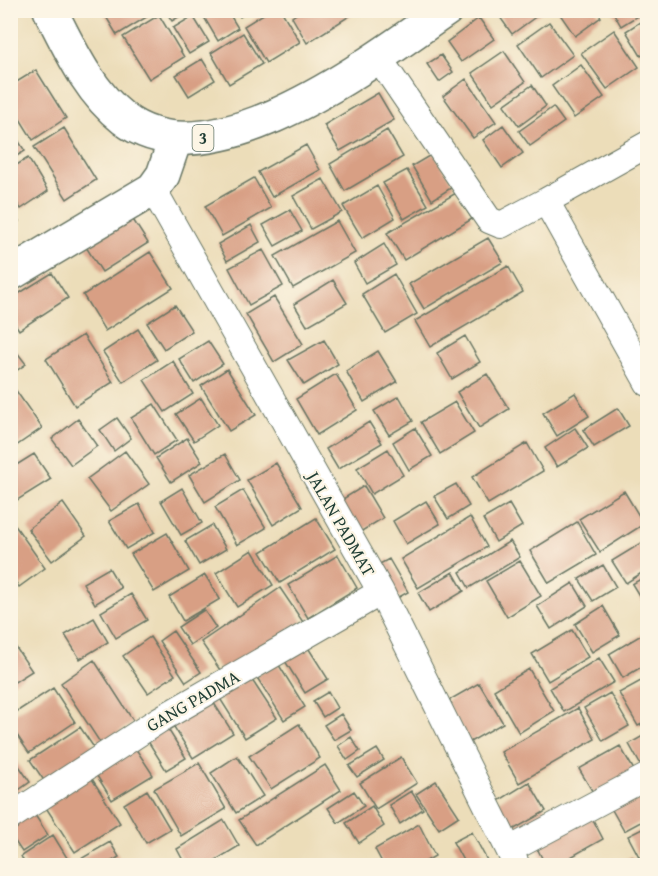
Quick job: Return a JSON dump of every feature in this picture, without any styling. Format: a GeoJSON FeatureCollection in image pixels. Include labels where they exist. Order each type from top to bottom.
{"type":"FeatureCollection","features":[{"type":"Feature","properties":{"kind":"main road","name":"3"},"geometry":{"type":"LineString","coordinates":[[50,10],[76,62],[101,96],[125,119],[147,131],[175,140],[201,139],[263,120],[304,102],[414,30]]}},
{"type":"Feature","properties":{"kind":"main road"},"geometry":{"type":"LineString","coordinates":[[10,274],[153,189],[163,175],[175,140]]}},
{"type":"Feature","properties":{"kind":"street"},"geometry":{"type":"LineString","coordinates":[[414,30],[489,220],[501,225],[648,144]]}},
{"type":"Feature","properties":{"kind":"street","name":"JALAN PADMAT"},"geometry":{"type":"LineString","coordinates":[[153,189],[381,592],[513,858]]}},
{"type":"Feature","properties":{"kind":"street"},"geometry":{"type":"LineString","coordinates":[[540,204],[648,383]]}},
{"type":"Feature","properties":{"kind":"street","name":"GANG PADMA"},"geometry":{"type":"LineString","coordinates":[[10,817],[159,720],[381,592]]}},
{"type":"Feature","properties":{"kind":"street"},"geometry":{"type":"LineString","coordinates":[[513,858],[648,776]]}},
{"type":"Feature","properties":{"kind":"building"},"geometry":{"type":"Polygon","coordinates":[[[102,10],[148,10],[150,15],[117,35],[102,10]]]}},
{"type":"Feature","properties":{"kind":"building"},"geometry":{"type":"Polygon","coordinates":[[[165,10],[190,10],[172,21],[165,10]]]}},
{"type":"Feature","properties":{"kind":"building"},"geometry":{"type":"Polygon","coordinates":[[[227,10],[238,28],[218,41],[201,12],[227,10]]]}},
{"type":"Feature","properties":{"kind":"building"},"geometry":{"type":"Polygon","coordinates":[[[236,10],[250,10],[240,17],[236,10]]]}},
{"type":"Feature","properties":{"kind":"building"},"geometry":{"type":"Polygon","coordinates":[[[270,10],[281,10],[300,42],[266,63],[244,26],[270,10]]]}},
{"type":"Feature","properties":{"kind":"building"},"geometry":{"type":"Polygon","coordinates":[[[302,10],[359,10],[307,43],[292,17],[302,10]]]}},
{"type":"Feature","properties":{"kind":"building"},"geometry":{"type":"Polygon","coordinates":[[[501,10],[545,10],[512,34],[497,13],[501,10]]]}},
{"type":"Feature","properties":{"kind":"building"},"geometry":{"type":"Polygon","coordinates":[[[557,10],[596,10],[601,17],[575,36],[557,10]]]}},
{"type":"Feature","properties":{"kind":"building"},"geometry":{"type":"Polygon","coordinates":[[[612,10],[637,10],[639,15],[621,26],[612,10]]]}},
{"type":"Feature","properties":{"kind":"building"},"geometry":{"type":"Polygon","coordinates":[[[159,15],[184,57],[149,79],[123,37],[159,15]]]}},
{"type":"Feature","properties":{"kind":"building"},"geometry":{"type":"Polygon","coordinates":[[[193,16],[209,42],[189,54],[173,28],[193,16]]]}},
{"type":"Feature","properties":{"kind":"building"},"geometry":{"type":"Polygon","coordinates":[[[479,18],[494,39],[461,62],[447,42],[479,18]]]}},
{"type":"Feature","properties":{"kind":"building"},"geometry":{"type":"Polygon","coordinates":[[[643,20],[648,29],[648,52],[641,56],[626,31],[643,20]]]}},
{"type":"Feature","properties":{"kind":"building"},"geometry":{"type":"Polygon","coordinates":[[[549,22],[573,55],[541,78],[518,44],[549,22]]]}},
{"type":"Feature","properties":{"kind":"building"},"geometry":{"type":"Polygon","coordinates":[[[614,30],[639,67],[607,89],[581,53],[614,30]]]}},
{"type":"Feature","properties":{"kind":"building"},"geometry":{"type":"Polygon","coordinates":[[[243,33],[262,64],[229,84],[211,53],[243,33]]]}},
{"type":"Feature","properties":{"kind":"building"},"geometry":{"type":"Polygon","coordinates":[[[504,51],[525,82],[493,104],[472,73],[504,51]]]}},
{"type":"Feature","properties":{"kind":"building"},"geometry":{"type":"Polygon","coordinates":[[[441,55],[453,72],[439,82],[427,64],[441,55]]]}},
{"type":"Feature","properties":{"kind":"building"},"geometry":{"type":"Polygon","coordinates":[[[202,59],[215,80],[189,96],[176,75],[202,59]]]}},
{"type":"Feature","properties":{"kind":"building"},"geometry":{"type":"Polygon","coordinates":[[[581,65],[604,97],[574,118],[552,86],[581,65]]]}},
{"type":"Feature","properties":{"kind":"building"},"geometry":{"type":"Polygon","coordinates":[[[36,70],[66,118],[33,140],[10,103],[10,86],[36,70]]]}},
{"type":"Feature","properties":{"kind":"building"},"geometry":{"type":"Polygon","coordinates":[[[466,79],[496,122],[473,138],[443,96],[466,79]]]}},
{"type":"Feature","properties":{"kind":"building"},"geometry":{"type":"Polygon","coordinates":[[[532,85],[546,106],[519,126],[504,105],[532,85]]]}},
{"type":"Feature","properties":{"kind":"building"},"geometry":{"type":"Polygon","coordinates":[[[378,93],[394,120],[340,151],[324,125],[378,93]]]}},
{"type":"Feature","properties":{"kind":"building"},"geometry":{"type":"Polygon","coordinates":[[[553,107],[564,122],[530,146],[519,131],[553,107]]]}},
{"type":"Feature","properties":{"kind":"building"},"geometry":{"type":"Polygon","coordinates":[[[503,125],[523,153],[502,168],[483,140],[503,125]]]}},
{"type":"Feature","properties":{"kind":"building"},"geometry":{"type":"Polygon","coordinates":[[[10,128],[25,151],[10,160],[10,128]]]}},
{"type":"Feature","properties":{"kind":"building"},"geometry":{"type":"Polygon","coordinates":[[[64,128],[96,180],[67,199],[34,147],[64,128]]]}},
{"type":"Feature","properties":{"kind":"building"},"geometry":{"type":"Polygon","coordinates":[[[387,130],[403,157],[345,191],[330,164],[387,130]]]}},
{"type":"Feature","properties":{"kind":"building"},"geometry":{"type":"Polygon","coordinates":[[[306,145],[320,170],[272,197],[258,172],[306,145]]]}},
{"type":"Feature","properties":{"kind":"building"},"geometry":{"type":"Polygon","coordinates":[[[434,153],[454,186],[432,200],[412,166],[434,153]]]}},
{"type":"Feature","properties":{"kind":"building"},"geometry":{"type":"Polygon","coordinates":[[[28,158],[48,191],[21,209],[10,193],[10,169],[28,158]]]}},
{"type":"Feature","properties":{"kind":"building"},"geometry":{"type":"Polygon","coordinates":[[[407,170],[428,205],[404,219],[383,183],[407,170]]]}},
{"type":"Feature","properties":{"kind":"building"},"geometry":{"type":"Polygon","coordinates":[[[254,178],[271,208],[222,236],[205,206],[254,178]]]}},
{"type":"Feature","properties":{"kind":"building"},"geometry":{"type":"Polygon","coordinates":[[[323,179],[342,212],[311,229],[293,196],[323,179]]]}},
{"type":"Feature","properties":{"kind":"building"},"geometry":{"type":"Polygon","coordinates":[[[377,186],[395,218],[362,238],[343,206],[377,186]]]}},
{"type":"Feature","properties":{"kind":"building"},"geometry":{"type":"Polygon","coordinates":[[[456,193],[472,219],[404,260],[387,233],[456,193]]]}},
{"type":"Feature","properties":{"kind":"building"},"geometry":{"type":"Polygon","coordinates":[[[10,209],[19,221],[10,226],[10,209]]]}},
{"type":"Feature","properties":{"kind":"building"},"geometry":{"type":"Polygon","coordinates":[[[290,210],[302,231],[275,246],[263,225],[290,210]]]}},
{"type":"Feature","properties":{"kind":"building"},"geometry":{"type":"Polygon","coordinates":[[[132,218],[148,243],[102,272],[86,247],[132,218]]]}},
{"type":"Feature","properties":{"kind":"building"},"geometry":{"type":"Polygon","coordinates":[[[337,221],[355,253],[293,288],[275,256],[337,221]]]}},
{"type":"Feature","properties":{"kind":"building"},"geometry":{"type":"Polygon","coordinates":[[[251,225],[260,242],[227,261],[218,244],[251,225]]]}},
{"type":"Feature","properties":{"kind":"building"},"geometry":{"type":"Polygon","coordinates":[[[488,238],[503,262],[424,309],[409,284],[488,238]]]}},
{"type":"Feature","properties":{"kind":"building"},"geometry":{"type":"Polygon","coordinates":[[[384,244],[396,265],[365,283],[354,263],[384,244]]]}},
{"type":"Feature","properties":{"kind":"building"},"geometry":{"type":"Polygon","coordinates":[[[263,250],[283,286],[249,305],[229,268],[263,250]]]}},
{"type":"Feature","properties":{"kind":"building"},"geometry":{"type":"Polygon","coordinates":[[[150,252],[173,288],[105,331],[83,295],[150,252]]]}},
{"type":"Feature","properties":{"kind":"building"},"geometry":{"type":"Polygon","coordinates":[[[508,266],[523,292],[430,347],[415,321],[508,266]]]}},
{"type":"Feature","properties":{"kind":"building"},"geometry":{"type":"Polygon","coordinates":[[[52,273],[68,298],[19,330],[10,316],[10,299],[52,273]]]}},
{"type":"Feature","properties":{"kind":"building"},"geometry":{"type":"Polygon","coordinates":[[[394,274],[417,314],[385,333],[362,294],[394,274]]]}},
{"type":"Feature","properties":{"kind":"building"},"geometry":{"type":"Polygon","coordinates":[[[333,280],[347,303],[307,326],[294,304],[333,280]]]}},
{"type":"Feature","properties":{"kind":"building"},"geometry":{"type":"Polygon","coordinates":[[[274,297],[303,344],[274,362],[246,314],[274,297]]]}},
{"type":"Feature","properties":{"kind":"building"},"geometry":{"type":"Polygon","coordinates":[[[175,305],[192,331],[164,349],[147,323],[175,305]]]}},
{"type":"Feature","properties":{"kind":"building"},"geometry":{"type":"Polygon","coordinates":[[[138,329],[157,360],[123,382],[103,352],[138,329]]]}},
{"type":"Feature","properties":{"kind":"building"},"geometry":{"type":"Polygon","coordinates":[[[83,335],[113,382],[75,406],[46,359],[83,335]]]}},
{"type":"Feature","properties":{"kind":"building"},"geometry":{"type":"Polygon","coordinates":[[[465,336],[480,362],[452,379],[437,353],[465,336]]]}},
{"type":"Feature","properties":{"kind":"building"},"geometry":{"type":"Polygon","coordinates":[[[324,340],[338,364],[304,385],[288,360],[324,340]]]}},
{"type":"Feature","properties":{"kind":"building"},"geometry":{"type":"Polygon","coordinates":[[[208,341],[223,364],[194,383],[179,359],[208,341]]]}},
{"type":"Feature","properties":{"kind":"building"},"geometry":{"type":"Polygon","coordinates":[[[10,343],[26,364],[10,375],[10,343]]]}},
{"type":"Feature","properties":{"kind":"building"},"geometry":{"type":"Polygon","coordinates":[[[378,351],[397,382],[364,402],[346,371],[378,351]]]}},
{"type":"Feature","properties":{"kind":"building"},"geometry":{"type":"Polygon","coordinates":[[[173,361],[193,394],[165,412],[144,380],[173,361]]]}},
{"type":"Feature","properties":{"kind":"building"},"geometry":{"type":"Polygon","coordinates":[[[227,369],[256,415],[229,431],[201,386],[227,369]]]}},
{"type":"Feature","properties":{"kind":"building"},"geometry":{"type":"Polygon","coordinates":[[[336,374],[357,410],[317,435],[296,399],[336,374]]]}},
{"type":"Feature","properties":{"kind":"building"},"geometry":{"type":"Polygon","coordinates":[[[487,374],[509,409],[479,428],[457,392],[487,374]]]}},
{"type":"Feature","properties":{"kind":"building"},"geometry":{"type":"Polygon","coordinates":[[[10,382],[42,428],[13,448],[10,445],[10,382]]]}},
{"type":"Feature","properties":{"kind":"building"},"geometry":{"type":"Polygon","coordinates":[[[575,393],[589,416],[557,436],[543,413],[575,393]]]}},
{"type":"Feature","properties":{"kind":"building"},"geometry":{"type":"Polygon","coordinates":[[[399,396],[413,421],[389,435],[374,411],[399,396]]]}},
{"type":"Feature","properties":{"kind":"building"},"geometry":{"type":"Polygon","coordinates":[[[201,398],[218,425],[194,441],[176,414],[201,398]]]}},
{"type":"Feature","properties":{"kind":"building"},"geometry":{"type":"Polygon","coordinates":[[[455,402],[474,433],[440,454],[421,422],[455,402]]]}},
{"type":"Feature","properties":{"kind":"building"},"geometry":{"type":"Polygon","coordinates":[[[154,404],[177,440],[154,455],[131,418],[154,404]]]}},
{"type":"Feature","properties":{"kind":"building"},"geometry":{"type":"Polygon","coordinates":[[[618,408],[629,426],[594,447],[583,430],[618,408]]]}},
{"type":"Feature","properties":{"kind":"building"},"geometry":{"type":"Polygon","coordinates":[[[117,418],[131,438],[114,451],[100,430],[117,418]]]}},
{"type":"Feature","properties":{"kind":"building"},"geometry":{"type":"Polygon","coordinates":[[[78,419],[97,446],[71,465],[52,439],[78,419]]]}},
{"type":"Feature","properties":{"kind":"building"},"geometry":{"type":"Polygon","coordinates":[[[369,422],[382,443],[338,469],[326,449],[369,422]]]}},
{"type":"Feature","properties":{"kind":"building"},"geometry":{"type":"Polygon","coordinates":[[[415,428],[432,456],[409,470],[393,442],[415,428]]]}},
{"type":"Feature","properties":{"kind":"building"},"geometry":{"type":"Polygon","coordinates":[[[575,428],[588,448],[557,467],[545,448],[575,428]]]}},
{"type":"Feature","properties":{"kind":"building"},"geometry":{"type":"Polygon","coordinates":[[[187,438],[202,462],[171,482],[156,458],[187,438]]]}},
{"type":"Feature","properties":{"kind":"building"},"geometry":{"type":"Polygon","coordinates":[[[527,443],[543,471],[488,504],[472,477],[527,443]]]}},
{"type":"Feature","properties":{"kind":"building"},"geometry":{"type":"Polygon","coordinates":[[[388,449],[403,475],[372,494],[357,468],[388,449]]]}},
{"type":"Feature","properties":{"kind":"building"},"geometry":{"type":"Polygon","coordinates":[[[125,451],[149,484],[111,511],[87,479],[125,451]]]}},
{"type":"Feature","properties":{"kind":"building"},"geometry":{"type":"Polygon","coordinates":[[[34,454],[51,479],[11,504],[10,469],[34,454]]]}},
{"type":"Feature","properties":{"kind":"building"},"geometry":{"type":"Polygon","coordinates":[[[225,454],[240,480],[205,502],[189,475],[225,454]]]}},
{"type":"Feature","properties":{"kind":"building"},"geometry":{"type":"Polygon","coordinates":[[[276,463],[302,507],[273,525],[247,480],[276,463]]]}},
{"type":"Feature","properties":{"kind":"building"},"geometry":{"type":"Polygon","coordinates":[[[456,484],[469,506],[448,519],[434,496],[456,484]]]}},
{"type":"Feature","properties":{"kind":"building"},"geometry":{"type":"Polygon","coordinates":[[[364,486],[383,518],[357,534],[338,502],[364,486]]]}},
{"type":"Feature","properties":{"kind":"building"},"geometry":{"type":"Polygon","coordinates":[[[182,488],[202,523],[181,535],[161,501],[182,488]]]}},
{"type":"Feature","properties":{"kind":"building"},"geometry":{"type":"Polygon","coordinates":[[[243,490],[266,528],[237,545],[215,507],[243,490]]]}},
{"type":"Feature","properties":{"kind":"building"},"geometry":{"type":"Polygon","coordinates":[[[624,491],[644,524],[600,552],[579,519],[624,491]]]}},
{"type":"Feature","properties":{"kind":"building"},"geometry":{"type":"Polygon","coordinates":[[[426,501],[440,524],[406,544],[393,521],[426,501]]]}},
{"type":"Feature","properties":{"kind":"building"},"geometry":{"type":"Polygon","coordinates":[[[63,503],[86,536],[52,561],[28,529],[63,503]]]}},
{"type":"Feature","properties":{"kind":"building"},"geometry":{"type":"Polygon","coordinates":[[[139,504],[155,532],[126,549],[109,521],[139,504]]]}},
{"type":"Feature","properties":{"kind":"building"},"geometry":{"type":"Polygon","coordinates":[[[509,504],[522,526],[496,542],[483,519],[509,504]]]}},
{"type":"Feature","properties":{"kind":"building"},"geometry":{"type":"Polygon","coordinates":[[[470,517],[487,547],[418,588],[401,559],[470,517]]]}},
{"type":"Feature","properties":{"kind":"building"},"geometry":{"type":"Polygon","coordinates":[[[316,518],[335,549],[280,583],[261,552],[316,518]]]}},
{"type":"Feature","properties":{"kind":"building"},"geometry":{"type":"Polygon","coordinates":[[[577,522],[596,555],[549,583],[530,551],[577,522]]]}},
{"type":"Feature","properties":{"kind":"building"},"geometry":{"type":"Polygon","coordinates":[[[14,524],[45,568],[19,587],[10,574],[10,526],[14,524]]]}},
{"type":"Feature","properties":{"kind":"building"},"geometry":{"type":"Polygon","coordinates":[[[212,525],[226,549],[199,565],[185,541],[212,525]]]}},
{"type":"Feature","properties":{"kind":"building"},"geometry":{"type":"Polygon","coordinates":[[[167,533],[189,571],[154,592],[131,554],[167,533]]]}},
{"type":"Feature","properties":{"kind":"building"},"geometry":{"type":"Polygon","coordinates":[[[648,539],[648,569],[626,583],[612,561],[648,539]]]}},
{"type":"Feature","properties":{"kind":"building"},"geometry":{"type":"Polygon","coordinates":[[[510,541],[520,557],[469,588],[460,572],[510,541]]]}},
{"type":"Feature","properties":{"kind":"building"},"geometry":{"type":"Polygon","coordinates":[[[252,550],[273,585],[237,607],[216,573],[252,550]]]}},
{"type":"Feature","properties":{"kind":"building"},"geometry":{"type":"Polygon","coordinates":[[[338,555],[357,588],[308,618],[288,585],[338,555]]]}},
{"type":"Feature","properties":{"kind":"building"},"geometry":{"type":"Polygon","coordinates":[[[389,559],[408,592],[394,600],[374,567],[389,559]]]}},
{"type":"Feature","properties":{"kind":"building"},"geometry":{"type":"Polygon","coordinates":[[[520,561],[541,596],[507,617],[486,581],[520,561]]]}},
{"type":"Feature","properties":{"kind":"building"},"geometry":{"type":"Polygon","coordinates":[[[603,565],[616,587],[593,601],[579,579],[603,565]]]}},
{"type":"Feature","properties":{"kind":"building"},"geometry":{"type":"Polygon","coordinates":[[[109,568],[121,588],[95,604],[83,583],[109,568]]]}},
{"type":"Feature","properties":{"kind":"building"},"geometry":{"type":"Polygon","coordinates":[[[453,572],[464,591],[429,612],[418,593],[453,572]]]}},
{"type":"Feature","properties":{"kind":"building"},"geometry":{"type":"Polygon","coordinates":[[[205,575],[220,599],[183,621],[169,597],[205,575]]]}},
{"type":"Feature","properties":{"kind":"building"},"geometry":{"type":"Polygon","coordinates":[[[648,575],[648,610],[632,584],[648,575]]]}},
{"type":"Feature","properties":{"kind":"building"},"geometry":{"type":"Polygon","coordinates":[[[573,583],[587,606],[551,629],[537,606],[573,583]]]}},
{"type":"Feature","properties":{"kind":"building"},"geometry":{"type":"Polygon","coordinates":[[[280,588],[303,622],[224,676],[201,642],[280,588]]]}},
{"type":"Feature","properties":{"kind":"building"},"geometry":{"type":"Polygon","coordinates":[[[131,594],[147,620],[116,638],[101,612],[131,594]]]}},
{"type":"Feature","properties":{"kind":"building"},"geometry":{"type":"Polygon","coordinates":[[[603,606],[620,635],[592,652],[575,624],[603,606]]]}},
{"type":"Feature","properties":{"kind":"building"},"geometry":{"type":"Polygon","coordinates":[[[204,610],[216,628],[190,645],[178,627],[204,610]]]}},
{"type":"Feature","properties":{"kind":"building"},"geometry":{"type":"Polygon","coordinates":[[[94,618],[108,642],[80,659],[65,635],[94,618]]]}},
{"type":"Feature","properties":{"kind":"building"},"geometry":{"type":"Polygon","coordinates":[[[572,630],[588,657],[548,681],[532,654],[572,630]]]}},
{"type":"Feature","properties":{"kind":"building"},"geometry":{"type":"Polygon","coordinates":[[[173,631],[201,672],[186,682],[159,641],[173,631]]]}},
{"type":"Feature","properties":{"kind":"building"},"geometry":{"type":"Polygon","coordinates":[[[648,631],[648,663],[623,678],[609,654],[648,631]]]}},
{"type":"Feature","properties":{"kind":"building"},"geometry":{"type":"Polygon","coordinates":[[[150,637],[175,675],[148,693],[123,656],[150,637]]]}},
{"type":"Feature","properties":{"kind":"building"},"geometry":{"type":"Polygon","coordinates":[[[10,639],[32,671],[10,685],[10,639]]]}},
{"type":"Feature","properties":{"kind":"building"},"geometry":{"type":"Polygon","coordinates":[[[307,646],[328,679],[305,693],[285,661],[307,646]]]}},
{"type":"Feature","properties":{"kind":"building"},"geometry":{"type":"Polygon","coordinates":[[[599,658],[614,682],[564,712],[550,688],[599,658]]]}},
{"type":"Feature","properties":{"kind":"building"},"geometry":{"type":"Polygon","coordinates":[[[94,660],[134,722],[101,744],[61,683],[94,660]]]}},
{"type":"Feature","properties":{"kind":"building"},"geometry":{"type":"Polygon","coordinates":[[[277,662],[305,707],[284,720],[256,676],[277,662]]]}},
{"type":"Feature","properties":{"kind":"building"},"geometry":{"type":"Polygon","coordinates":[[[529,669],[554,711],[519,733],[494,690],[529,669]]]}},
{"type":"Feature","properties":{"kind":"building"},"geometry":{"type":"Polygon","coordinates":[[[250,677],[277,718],[245,738],[219,697],[250,677]]]}},
{"type":"Feature","properties":{"kind":"building"},"geometry":{"type":"Polygon","coordinates":[[[648,677],[648,721],[638,726],[619,693],[648,677]]]}},
{"type":"Feature","properties":{"kind":"building"},"geometry":{"type":"Polygon","coordinates":[[[479,683],[503,723],[470,742],[446,702],[479,683]]]}},
{"type":"Feature","properties":{"kind":"building"},"geometry":{"type":"Polygon","coordinates":[[[53,688],[75,722],[29,753],[10,725],[10,716],[53,688]]]}},
{"type":"Feature","properties":{"kind":"building"},"geometry":{"type":"Polygon","coordinates":[[[328,692],[337,708],[323,717],[313,701],[328,692]]]}},
{"type":"Feature","properties":{"kind":"building"},"geometry":{"type":"Polygon","coordinates":[[[610,693],[629,726],[603,741],[584,708],[610,693]]]}},
{"type":"Feature","properties":{"kind":"building"},"geometry":{"type":"Polygon","coordinates":[[[210,697],[233,733],[193,758],[171,722],[210,697]]]}},
{"type":"Feature","properties":{"kind":"building"},"geometry":{"type":"Polygon","coordinates":[[[578,708],[595,739],[519,783],[501,752],[578,708]]]}},
{"type":"Feature","properties":{"kind":"building"},"geometry":{"type":"Polygon","coordinates":[[[341,714],[351,730],[334,740],[324,725],[341,714]]]}},
{"type":"Feature","properties":{"kind":"building"},"geometry":{"type":"Polygon","coordinates":[[[299,724],[320,758],[271,789],[249,756],[299,724]]]}},
{"type":"Feature","properties":{"kind":"building"},"geometry":{"type":"Polygon","coordinates":[[[166,726],[186,758],[166,770],[146,738],[166,726]]]}},
{"type":"Feature","properties":{"kind":"building"},"geometry":{"type":"Polygon","coordinates":[[[80,727],[95,749],[45,782],[30,760],[80,727]]]}},
{"type":"Feature","properties":{"kind":"building"},"geometry":{"type":"Polygon","coordinates":[[[648,733],[648,769],[644,771],[629,744],[648,733]]]}},
{"type":"Feature","properties":{"kind":"building"},"geometry":{"type":"Polygon","coordinates":[[[351,737],[360,751],[347,760],[338,746],[351,737]]]}},
{"type":"Feature","properties":{"kind":"building"},"geometry":{"type":"Polygon","coordinates":[[[132,743],[153,775],[112,800],[92,768],[132,743]]]}},
{"type":"Feature","properties":{"kind":"building"},"geometry":{"type":"Polygon","coordinates":[[[620,746],[634,770],[594,794],[579,769],[620,746]]]}},
{"type":"Feature","properties":{"kind":"building"},"geometry":{"type":"Polygon","coordinates":[[[377,749],[384,760],[357,777],[349,766],[377,749]]]}},
{"type":"Feature","properties":{"kind":"building"},"geometry":{"type":"Polygon","coordinates":[[[237,756],[263,796],[236,813],[211,773],[237,756]]]}},
{"type":"Feature","properties":{"kind":"building"},"geometry":{"type":"Polygon","coordinates":[[[401,757],[417,783],[376,809],[360,783],[401,757]]]}},
{"type":"Feature","properties":{"kind":"building"},"geometry":{"type":"Polygon","coordinates":[[[15,760],[30,782],[10,796],[10,763],[15,760]]]}},
{"type":"Feature","properties":{"kind":"building"},"geometry":{"type":"Polygon","coordinates":[[[199,763],[226,809],[181,836],[154,789],[199,763]]]}},
{"type":"Feature","properties":{"kind":"building"},"geometry":{"type":"Polygon","coordinates":[[[325,765],[341,790],[256,845],[239,820],[325,765]]]}},
{"type":"Feature","properties":{"kind":"building"},"geometry":{"type":"Polygon","coordinates":[[[87,771],[120,823],[75,852],[41,800],[87,771]]]}},
{"type":"Feature","properties":{"kind":"building"},"geometry":{"type":"Polygon","coordinates":[[[648,779],[648,818],[624,831],[607,801],[648,779]]]}},
{"type":"Feature","properties":{"kind":"building"},"geometry":{"type":"Polygon","coordinates":[[[436,781],[459,816],[439,829],[416,794],[436,781]]]}},
{"type":"Feature","properties":{"kind":"building"},"geometry":{"type":"Polygon","coordinates":[[[529,782],[546,811],[511,831],[495,803],[529,782]]]}},
{"type":"Feature","properties":{"kind":"building"},"geometry":{"type":"Polygon","coordinates":[[[147,790],[170,829],[146,843],[124,804],[147,790]]]}},
{"type":"Feature","properties":{"kind":"building"},"geometry":{"type":"Polygon","coordinates":[[[354,791],[364,806],[338,823],[328,808],[354,791]]]}},
{"type":"Feature","properties":{"kind":"building"},"geometry":{"type":"Polygon","coordinates":[[[411,791],[423,809],[400,824],[389,805],[411,791]]]}},
{"type":"Feature","properties":{"kind":"building"},"geometry":{"type":"Polygon","coordinates":[[[372,806],[384,826],[359,843],[346,823],[372,806]]]}},
{"type":"Feature","properties":{"kind":"building"},"geometry":{"type":"Polygon","coordinates":[[[31,809],[48,835],[22,852],[10,834],[10,822],[31,809]]]}},
{"type":"Feature","properties":{"kind":"building"},"geometry":{"type":"Polygon","coordinates":[[[589,812],[603,839],[555,866],[546,866],[534,842],[589,812]]]}},
{"type":"Feature","properties":{"kind":"building"},"geometry":{"type":"Polygon","coordinates":[[[224,820],[239,846],[206,866],[186,866],[177,849],[224,820]]]}},
{"type":"Feature","properties":{"kind":"building"},"geometry":{"type":"Polygon","coordinates":[[[419,824],[435,856],[418,866],[384,866],[375,849],[419,824]]]}},
{"type":"Feature","properties":{"kind":"building"},"geometry":{"type":"Polygon","coordinates":[[[648,826],[648,866],[644,866],[628,836],[648,826]]]}},
{"type":"Feature","properties":{"kind":"building"},"geometry":{"type":"Polygon","coordinates":[[[472,832],[490,866],[466,866],[453,842],[472,832]]]}},
{"type":"Feature","properties":{"kind":"building"},"geometry":{"type":"Polygon","coordinates":[[[53,835],[69,861],[63,866],[26,866],[21,856],[53,835]]]}},
{"type":"Feature","properties":{"kind":"building"},"geometry":{"type":"Polygon","coordinates":[[[110,842],[119,857],[104,866],[81,866],[79,860],[110,842]]]}},
{"type":"Feature","properties":{"kind":"building"},"geometry":{"type":"Polygon","coordinates":[[[632,856],[637,866],[614,866],[632,856]]]}},
{"type":"Feature","properties":{"kind":"building"},"geometry":{"type":"Polygon","coordinates":[[[454,860],[457,866],[444,866],[454,860]]]}}]}
